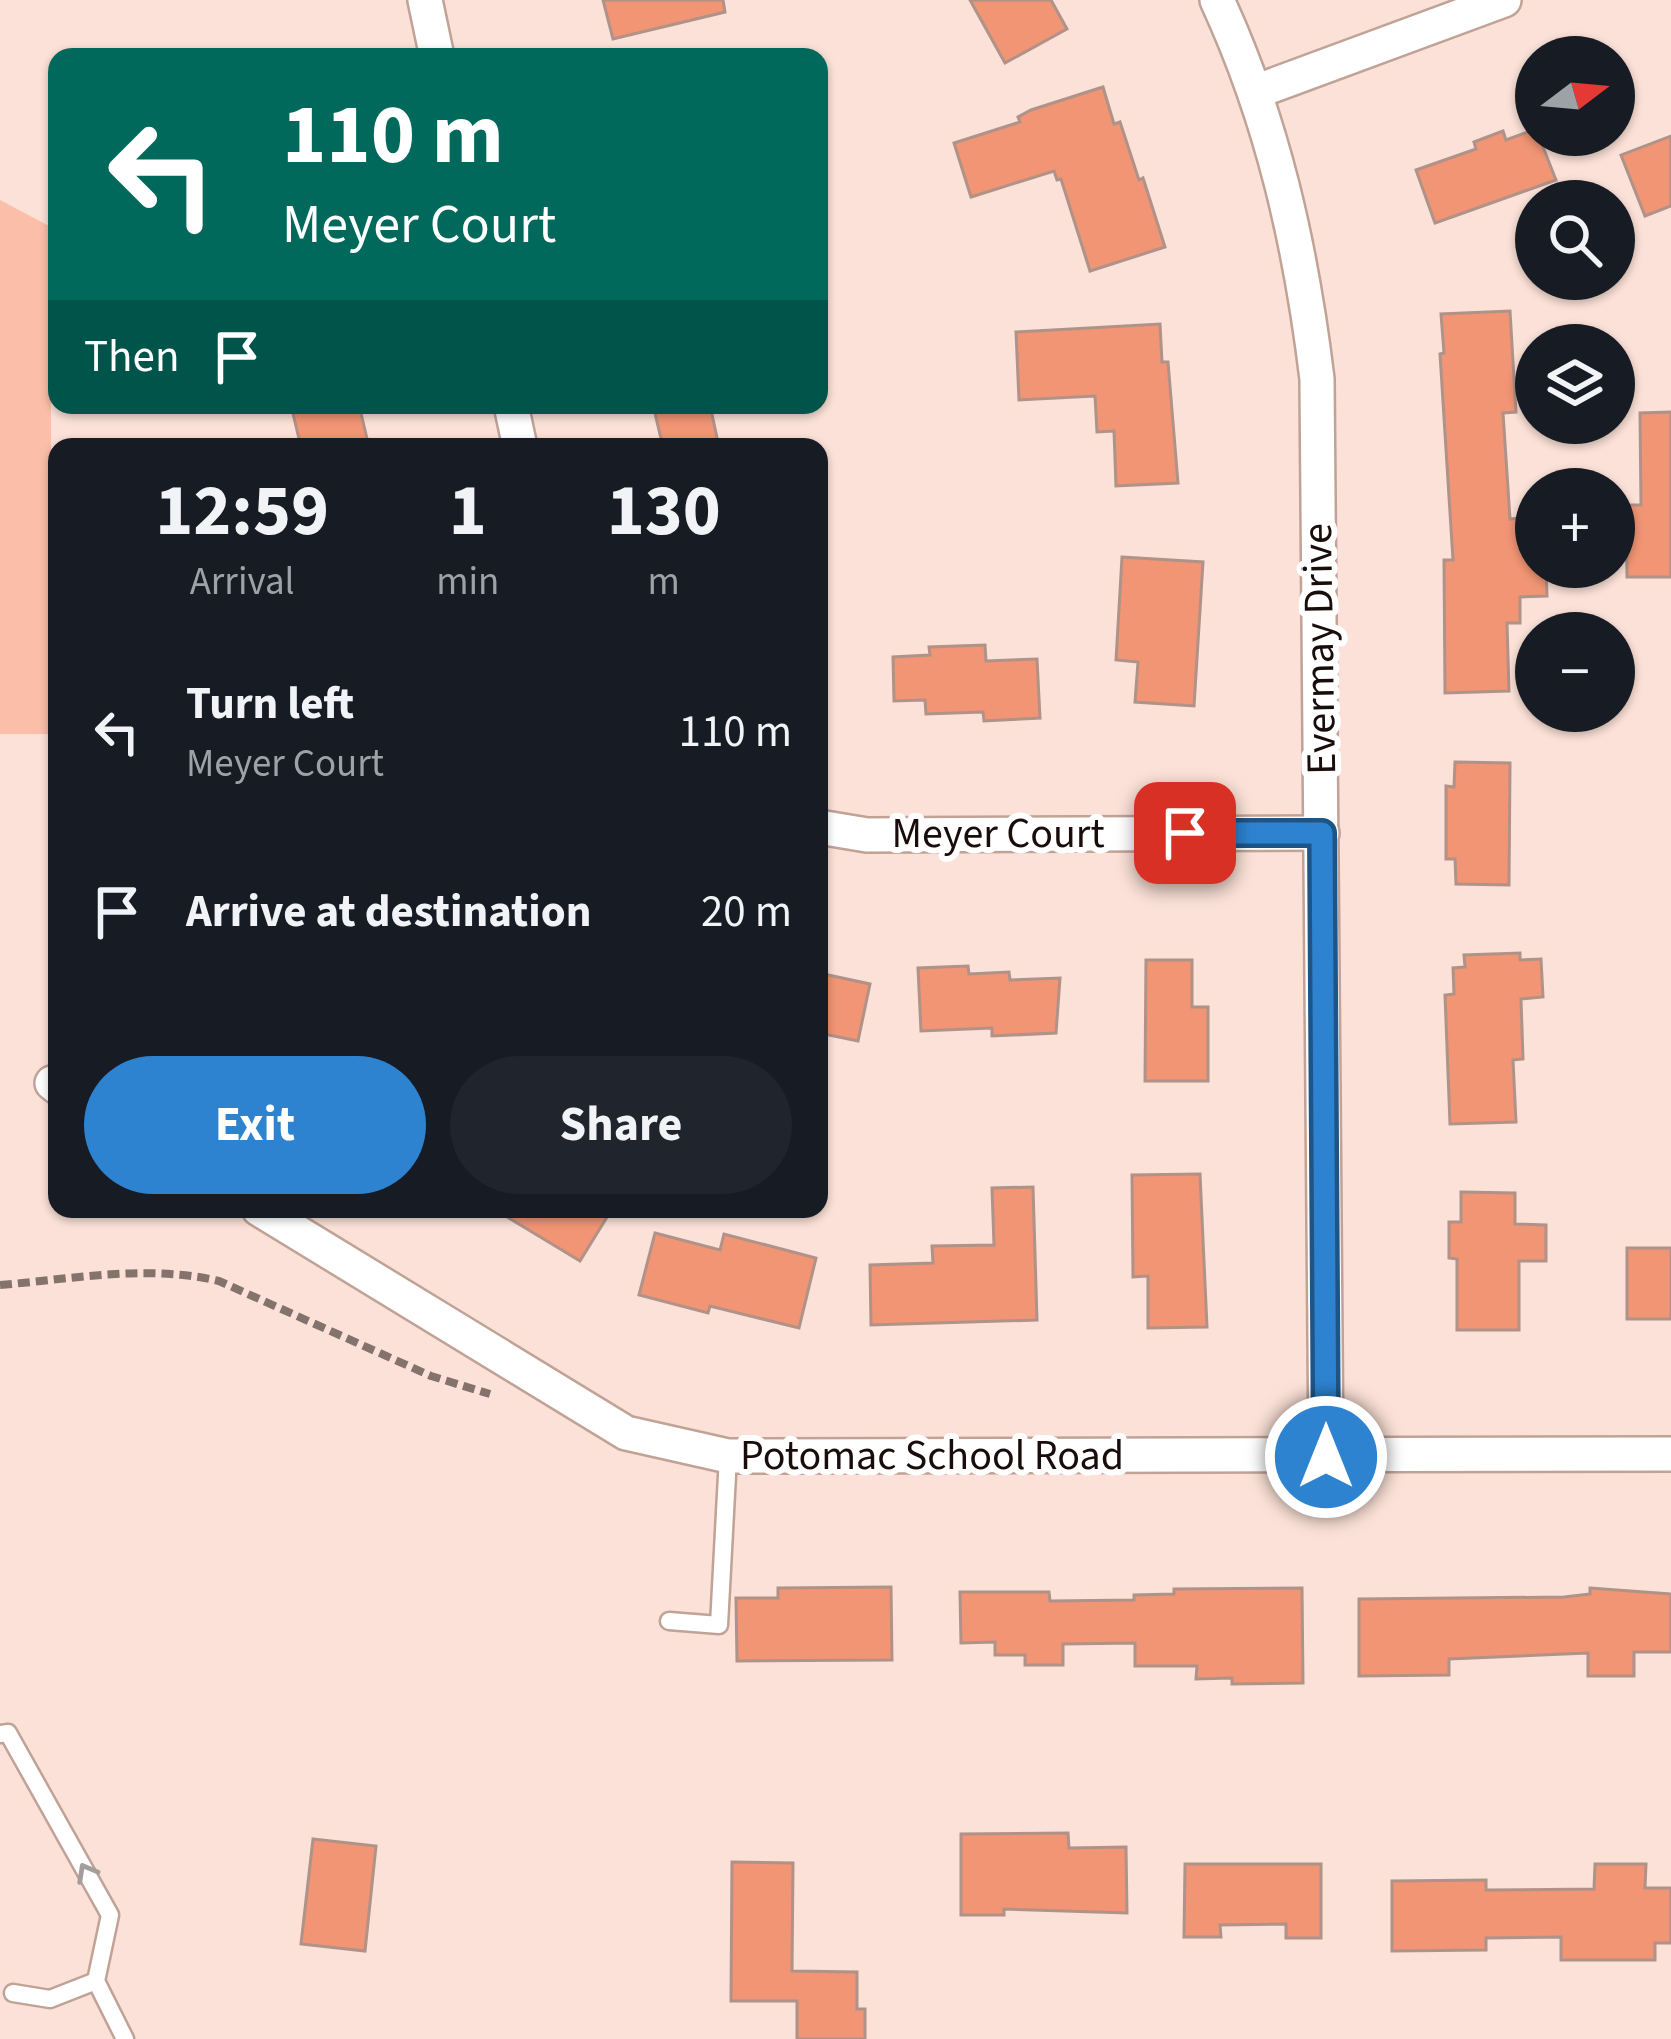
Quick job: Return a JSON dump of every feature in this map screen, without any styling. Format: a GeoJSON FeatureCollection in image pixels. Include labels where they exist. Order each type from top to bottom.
{"type":"FeatureCollection","features":[{"type":"Feature","properties":{"kind":"street"},"geometry":{"type":"LineString","coordinates":[[425,0],[435,48]]}},
{"type":"Feature","properties":{"kind":"street","name":"Evermay Drive"},"geometry":{"type":"LineString","coordinates":[[1217,0],[1255,92],[1285,186],[1305,280],[1317,379],[1326,1457]]}},
{"type":"Feature","properties":{"kind":"street"},"geometry":{"type":"LineString","coordinates":[[1255,92],[1504,0]]}},
{"type":"Feature","properties":{"kind":"street","name":"Meyer Court"},"geometry":{"type":"LineString","coordinates":[[828,828],[867,835],[1322,833]]}},
{"type":"Feature","properties":{"kind":"street","name":"Potomac School Road"},"geometry":{"type":"LineString","coordinates":[[274,1218],[626,1433],[728,1456],[1671,1454]]}},
{"type":"Feature","properties":{"kind":"lane"},"geometry":{"type":"LineString","coordinates":[[669,1621],[719,1625],[728,1456]]}},
{"type":"Feature","properties":{"kind":"lane"},"geometry":{"type":"LineString","coordinates":[[0,1734],[8,1733],[110,1916],[96,1981],[124,2039]]}},
{"type":"Feature","properties":{"kind":"lane"},"geometry":{"type":"LineString","coordinates":[[13,1994],[50,1999],[96,1981]]}},
{"type":"Feature","properties":{"kind":"path"},"geometry":{"type":"LineString","coordinates":[[0,1285],[134,1272],[188,1274],[236,1288],[431,1376],[494,1396]]}},
{"type":"Feature","properties":{"kind":"shaded area"},"geometry":{"type":"Polygon","coordinates":[[[0,200],[48,225],[51,438],[48,734],[0,734],[0,200]]]}},
{"type":"Feature","properties":{"kind":"building"},"geometry":{"type":"Polygon","coordinates":[[[603,0],[723,0],[725,12],[613,39],[603,0]]]}},
{"type":"Feature","properties":{"kind":"building"},"geometry":{"type":"Polygon","coordinates":[[[970,0],[1051,0],[1067,29],[1005,63],[970,0]]]}},
{"type":"Feature","properties":{"kind":"building"},"geometry":{"type":"Polygon","coordinates":[[[1103,87],[1114,124],[1120,122],[1139,180],[1143,178],[1165,247],[1090,271],[1061,179],[1057,180],[1054,171],[971,197],[954,143],[1020,122],[1018,117],[1031,110],[1103,87]]]}},
{"type":"Feature","properties":{"kind":"building"},"geometry":{"type":"Polygon","coordinates":[[[1503,131],[1506,140],[1515,137],[1515,156],[1547,156],[1556,180],[1515,180],[1515,195],[1435,223],[1416,170],[1476,149],[1474,142],[1503,131]]]}},
{"type":"Feature","properties":{"kind":"building"},"geometry":{"type":"Polygon","coordinates":[[[1671,136],[1671,206],[1645,216],[1635,180],[1631,180],[1621,156],[1635,156],[1635,150],[1671,136]]]}},
{"type":"Feature","properties":{"kind":"building"},"geometry":{"type":"Polygon","coordinates":[[[1510,311],[1515,412],[1503,413],[1510,519],[1515,518],[1515,588],[1547,588],[1547,596],[1520,597],[1515,623],[1507,623],[1509,691],[1445,693],[1444,560],[1453,560],[1441,314],[1510,311]]]}},
{"type":"Feature","properties":{"kind":"building"},"geometry":{"type":"Polygon","coordinates":[[[1160,324],[1162,362],[1168,362],[1178,483],[1116,486],[1114,431],[1097,432],[1095,396],[1019,400],[1016,332],[1160,324]]]}},
{"type":"Feature","properties":{"kind":"building"},"geometry":{"type":"Polygon","coordinates":[[[1671,412],[1671,577],[1635,577],[1635,505],[1641,505],[1640,413],[1671,412]]]}},
{"type":"Feature","properties":{"kind":"building"},"geometry":{"type":"Polygon","coordinates":[[[293,414],[361,414],[367,438],[299,438],[293,414]]]}},
{"type":"Feature","properties":{"kind":"building"},"geometry":{"type":"Polygon","coordinates":[[[655,414],[712,414],[717,438],[661,438],[655,414]]]}},
{"type":"Feature","properties":{"kind":"building"},"geometry":{"type":"Polygon","coordinates":[[[1122,557],[1203,562],[1194,706],[1135,702],[1138,662],[1116,660],[1122,557]]]}},
{"type":"Feature","properties":{"kind":"building"},"geometry":{"type":"Polygon","coordinates":[[[985,645],[986,661],[1037,659],[1040,718],[984,721],[983,712],[926,714],[925,700],[894,701],[893,657],[930,655],[929,647],[985,645]]]}},
{"type":"Feature","properties":{"kind":"building"},"geometry":{"type":"Polygon","coordinates":[[[1455,762],[1510,763],[1509,885],[1456,884],[1455,859],[1446,859],[1446,786],[1454,787],[1455,762]]]}},
{"type":"Feature","properties":{"kind":"building"},"geometry":{"type":"Polygon","coordinates":[[[1520,953],[1520,960],[1541,959],[1543,997],[1521,999],[1523,1059],[1513,1060],[1516,1122],[1450,1124],[1445,995],[1454,994],[1453,968],[1465,967],[1464,955],[1520,953]]]}},
{"type":"Feature","properties":{"kind":"building"},"geometry":{"type":"Polygon","coordinates":[[[1146,960],[1192,960],[1192,1007],[1208,1007],[1208,1081],[1145,1081],[1146,960]]]}},
{"type":"Feature","properties":{"kind":"building"},"geometry":{"type":"Polygon","coordinates":[[[968,966],[969,974],[1009,972],[1010,980],[1060,978],[1056,1033],[992,1036],[992,1028],[921,1031],[918,968],[968,966]]]}},
{"type":"Feature","properties":{"kind":"building"},"geometry":{"type":"Polygon","coordinates":[[[828,975],[870,984],[858,1041],[828,1035],[828,975]]]}},
{"type":"Feature","properties":{"kind":"building"},"geometry":{"type":"Polygon","coordinates":[[[1200,1174],[1207,1327],[1148,1328],[1148,1276],[1133,1277],[1132,1175],[1200,1174]]]}},
{"type":"Feature","properties":{"kind":"building"},"geometry":{"type":"Polygon","coordinates":[[[1033,1187],[1037,1320],[871,1325],[870,1265],[933,1263],[932,1246],[994,1245],[992,1188],[1033,1187]]]}},
{"type":"Feature","properties":{"kind":"building"},"geometry":{"type":"Polygon","coordinates":[[[1461,1192],[1515,1193],[1515,1224],[1546,1225],[1546,1261],[1519,1261],[1519,1330],[1457,1330],[1457,1259],[1449,1258],[1449,1222],[1461,1222],[1461,1192]]]}},
{"type":"Feature","properties":{"kind":"building"},"geometry":{"type":"Polygon","coordinates":[[[509,1218],[606,1218],[580,1261],[509,1218]]]}},
{"type":"Feature","properties":{"kind":"building"},"geometry":{"type":"Polygon","coordinates":[[[655,1233],[720,1250],[724,1234],[816,1258],[799,1328],[710,1306],[708,1313],[639,1295],[655,1233]]]}},
{"type":"Feature","properties":{"kind":"building"},"geometry":{"type":"Polygon","coordinates":[[[1627,1248],[1671,1248],[1671,1319],[1627,1319],[1627,1248]]]}},
{"type":"Feature","properties":{"kind":"building"},"geometry":{"type":"Polygon","coordinates":[[[891,1587],[892,1660],[737,1661],[736,1598],[778,1598],[778,1588],[891,1587]]]}},
{"type":"Feature","properties":{"kind":"building"},"geometry":{"type":"Polygon","coordinates":[[[1302,1588],[1303,1683],[1232,1684],[1232,1678],[1196,1679],[1197,1666],[1135,1666],[1135,1643],[1063,1644],[1063,1665],[1025,1665],[1025,1655],[995,1655],[995,1642],[961,1643],[960,1592],[1049,1592],[1050,1601],[1134,1600],[1134,1595],[1174,1594],[1174,1589],[1302,1588]]]}},
{"type":"Feature","properties":{"kind":"building"},"geometry":{"type":"Polygon","coordinates":[[[1590,1588],[1671,1594],[1671,1652],[1634,1652],[1634,1676],[1588,1676],[1588,1653],[1449,1659],[1449,1675],[1359,1676],[1359,1599],[1564,1597],[1590,1594],[1590,1588]]]}},
{"type":"Feature","properties":{"kind":"building"},"geometry":{"type":"Polygon","coordinates":[[[1068,1833],[1069,1848],[1126,1847],[1127,1913],[1004,1909],[1004,1915],[961,1915],[961,1834],[1068,1833]]]}},
{"type":"Feature","properties":{"kind":"building"},"geometry":{"type":"Polygon","coordinates":[[[313,1839],[376,1846],[365,1951],[301,1944],[313,1839]]]}},
{"type":"Feature","properties":{"kind":"building"},"geometry":{"type":"Polygon","coordinates":[[[732,1862],[793,1863],[792,1971],[857,1972],[857,2009],[865,2009],[865,2039],[797,2039],[797,2001],[731,2001],[732,1862]]]}},
{"type":"Feature","properties":{"kind":"building"},"geometry":{"type":"Polygon","coordinates":[[[1185,1864],[1321,1864],[1321,1938],[1286,1938],[1286,1924],[1220,1925],[1221,1937],[1184,1937],[1185,1864]]]}},
{"type":"Feature","properties":{"kind":"building"},"geometry":{"type":"Polygon","coordinates":[[[1595,1864],[1646,1864],[1645,1888],[1671,1888],[1671,1943],[1655,1943],[1655,1960],[1561,1960],[1561,1937],[1486,1938],[1486,1950],[1392,1951],[1392,1881],[1486,1880],[1486,1890],[1594,1889],[1595,1864]]]}},
{"type":"Feature","properties":{"kind":"route"},"geometry":{"type":"LineString","coordinates":[[1185,833],[1322,833],[1326,1457]]}}]}
